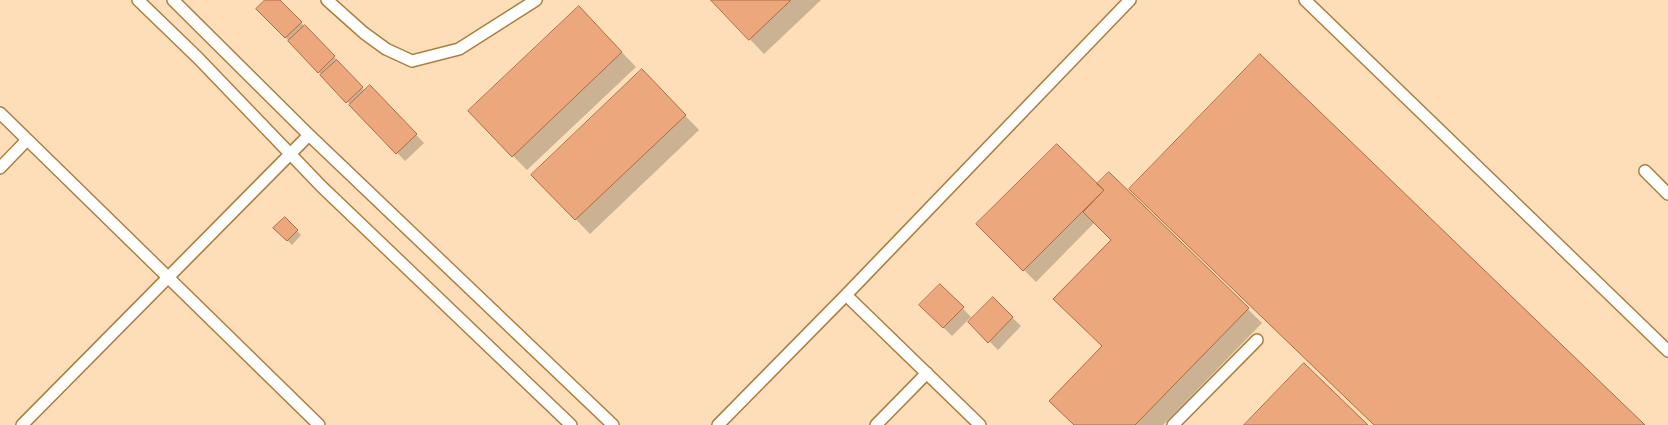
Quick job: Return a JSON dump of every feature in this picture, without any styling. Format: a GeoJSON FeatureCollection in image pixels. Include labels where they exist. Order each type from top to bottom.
{"type":"FeatureCollection","features":[{"type":"Feature","properties":{"kind":"lane"},"geometry":{"type":"LineString","coordinates":[[173,0],[309,135],[613,425]]}},
{"type":"Feature","properties":{"kind":"lane"},"geometry":{"type":"LineString","coordinates":[[327,0],[364,34],[386,49],[412,61],[459,49],[536,0]]}},
{"type":"Feature","properties":{"kind":"lane"},"geometry":{"type":"LineString","coordinates":[[718,425],[1130,0]]}},
{"type":"Feature","properties":{"kind":"lane"},"geometry":{"type":"LineString","coordinates":[[1305,0],[1668,351]]}},
{"type":"Feature","properties":{"kind":"lane"},"geometry":{"type":"LineString","coordinates":[[140,1],[198,58],[322,187],[571,425]]}},
{"type":"Feature","properties":{"kind":"lane"},"geometry":{"type":"LineString","coordinates":[[0,114],[319,425]]}},
{"type":"Feature","properties":{"kind":"lane"},"geometry":{"type":"LineString","coordinates":[[22,425],[309,135]]}},
{"type":"Feature","properties":{"kind":"lane"},"geometry":{"type":"LineString","coordinates":[[0,168],[27,140]]}},
{"type":"Feature","properties":{"kind":"lane"},"geometry":{"type":"LineString","coordinates":[[1645,171],[1668,194]]}},
{"type":"Feature","properties":{"kind":"lane"},"geometry":{"type":"LineString","coordinates":[[846,295],[980,425]]}},
{"type":"Feature","properties":{"kind":"lane"},"geometry":{"type":"LineString","coordinates":[[1173,425],[1257,340]]}},
{"type":"Feature","properties":{"kind":"lane"},"geometry":{"type":"LineString","coordinates":[[876,425],[927,373]]}},
{"type":"Feature","properties":{"kind":"building"},"geometry":{"type":"Polygon","coordinates":[[[265,0],[280,0],[302,22],[285,38],[256,9],[265,0]]]}},
{"type":"Feature","properties":{"kind":"building"},"geometry":{"type":"Polygon","coordinates":[[[711,0],[791,0],[749,40],[711,0]]]}},
{"type":"Feature","properties":{"kind":"building"},"geometry":{"type":"Polygon","coordinates":[[[579,6],[622,52],[512,157],[468,111],[579,6]]]}},
{"type":"Feature","properties":{"kind":"building"},"geometry":{"type":"Polygon","coordinates":[[[305,25],[335,56],[318,73],[288,41],[305,25]]]}},
{"type":"Feature","properties":{"kind":"building"},"geometry":{"type":"Polygon","coordinates":[[[1260,54],[1645,425],[1374,425],[1129,189],[1260,54]]]}},
{"type":"Feature","properties":{"kind":"building"},"geometry":{"type":"Polygon","coordinates":[[[337,60],[363,87],[346,103],[320,75],[337,60]]]}},
{"type":"Feature","properties":{"kind":"building"},"geometry":{"type":"Polygon","coordinates":[[[642,69],[686,115],[575,220],[531,175],[642,69]]]}},
{"type":"Feature","properties":{"kind":"building"},"geometry":{"type":"Polygon","coordinates":[[[370,85],[417,134],[396,154],[349,105],[370,85]]]}},
{"type":"Feature","properties":{"kind":"building"},"geometry":{"type":"Polygon","coordinates":[[[1057,144],[1104,190],[1023,271],[976,224],[1057,144]]]}},
{"type":"Feature","properties":{"kind":"building"},"geometry":{"type":"Polygon","coordinates":[[[1109,172],[1249,308],[1135,425],[1074,425],[1049,401],[1102,346],[1053,299],[1111,240],[1083,212],[1104,190],[1097,184],[1109,172]]]}},
{"type":"Feature","properties":{"kind":"building"},"geometry":{"type":"Polygon","coordinates":[[[285,217],[298,230],[287,241],[273,228],[285,217]]]}},
{"type":"Feature","properties":{"kind":"building"},"geometry":{"type":"Polygon","coordinates":[[[940,284],[964,307],[943,328],[919,305],[940,284]]]}},
{"type":"Feature","properties":{"kind":"building"},"geometry":{"type":"Polygon","coordinates":[[[993,297],[1013,317],[988,343],[968,322],[993,297]]]}},
{"type":"Feature","properties":{"kind":"building"},"geometry":{"type":"Polygon","coordinates":[[[1304,363],[1368,425],[1244,425],[1304,363]]]}}]}
